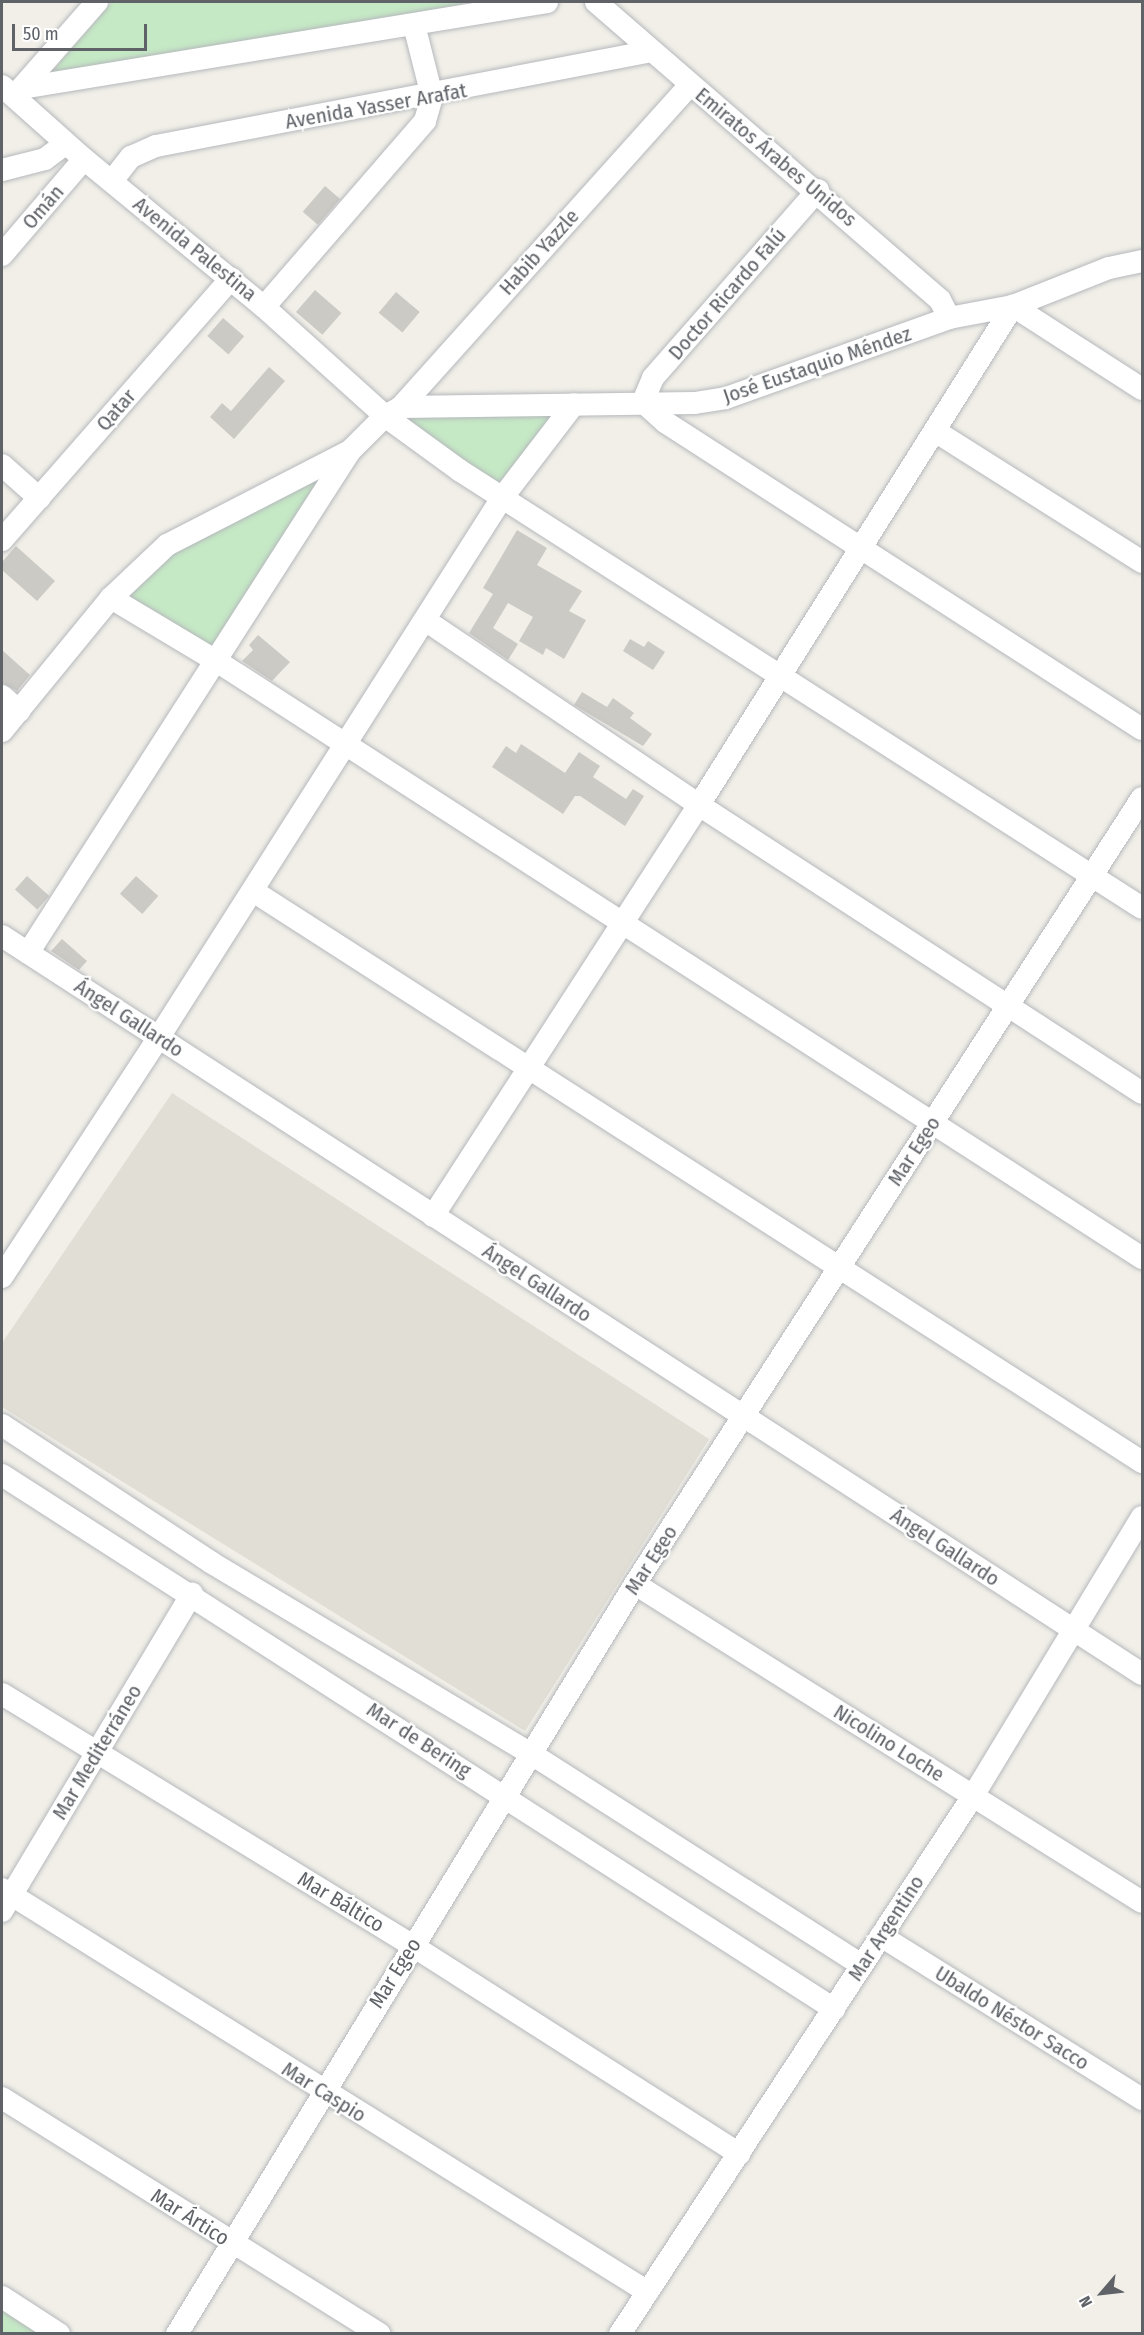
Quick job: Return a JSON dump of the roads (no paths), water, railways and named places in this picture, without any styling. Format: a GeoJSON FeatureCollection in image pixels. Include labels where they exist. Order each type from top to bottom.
{"type":"FeatureCollection","features":[{"type":"Feature","properties":{"kind":"street"},"geometry":{"type":"LineString","coordinates":[[13,90],[97,2]]}},
{"type":"Feature","properties":{"kind":"street"},"geometry":{"type":"LineString","coordinates":[[13,90],[547,2]]}},
{"type":"Feature","properties":{"kind":"street","name":"Emiratos Árabes Unidos"},"geometry":{"type":"LineString","coordinates":[[596,2],[690,85],[818,190],[940,300],[949,318]]}},
{"type":"Feature","properties":{"kind":"street"},"geometry":{"type":"LineString","coordinates":[[264,306],[425,121],[432,96],[414,25]]}},
{"type":"Feature","properties":{"kind":"street","name":"Avenida Yasser Arafat"},"geometry":{"type":"LineString","coordinates":[[111,181],[131,157],[156,146],[432,96],[652,51]]}},
{"type":"Feature","properties":{"kind":"street","name":"Habib Yazzle"},"geometry":{"type":"LineString","coordinates":[[350,451],[393,411],[690,85]]}},
{"type":"Feature","properties":{"kind":"street","name":"Avenida Palestina"},"geometry":{"type":"LineString","coordinates":[[13,90],[84,159],[502,498],[1143,908]]}},
{"type":"Feature","properties":{"kind":"street"},"geometry":{"type":"LineString","coordinates":[[2,170],[45,159],[66,143]]}},
{"type":"Feature","properties":{"kind":"street","name":"Omán"},"geometry":{"type":"LineString","coordinates":[[2,255],[84,159]]}},
{"type":"Feature","properties":{"kind":"street","name":"Doctor Ricardo Falú"},"geometry":{"type":"LineString","coordinates":[[643,402],[653,378],[818,190]]}},
{"type":"Feature","properties":{"kind":"street","name":"José Eustaquio Méndez"},"geometry":{"type":"LineString","coordinates":[[393,411],[643,402],[695,403],[726,398],[949,318],[1013,306],[1109,268],[1143,261]]}},
{"type":"Feature","properties":{"kind":"street","name":"Qatar"},"geometry":{"type":"LineString","coordinates":[[2,540],[231,278]]}},
{"type":"Feature","properties":{"kind":"street"},"geometry":{"type":"LineString","coordinates":[[433,1216],[699,805],[1013,306],[1143,389]]}},
{"type":"Feature","properties":{"kind":"street"},"geometry":{"type":"LineString","coordinates":[[643,402],[664,422],[861,546],[1143,729]]}},
{"type":"Feature","properties":{"kind":"street"},"geometry":{"type":"LineString","coordinates":[[2,1277],[253,891],[343,743],[425,620],[502,498],[574,404]]}},
{"type":"Feature","properties":{"kind":"street"},"geometry":{"type":"LineString","coordinates":[[935,430],[1143,562]]}},
{"type":"Feature","properties":{"kind":"street"},"geometry":{"type":"LineString","coordinates":[[2,731],[111,598],[167,545],[350,451]]}},
{"type":"Feature","properties":{"kind":"street"},"geometry":{"type":"LineString","coordinates":[[28,953],[218,662],[350,451]]}},
{"type":"Feature","properties":{"kind":"street"},"geometry":{"type":"LineString","coordinates":[[2,465],[39,498]]}},
{"type":"Feature","properties":{"kind":"street"},"geometry":{"type":"LineString","coordinates":[[111,598],[218,662],[620,925],[1143,1258]]}},
{"type":"Feature","properties":{"kind":"street"},"geometry":{"type":"LineString","coordinates":[[425,620],[699,805],[1143,1093]]}},
{"type":"Feature","properties":{"kind":"street"},"geometry":{"type":"LineString","coordinates":[[2,696],[19,711]]}},
{"type":"Feature","properties":{"kind":"street","name":"Mar Egeo"},"geometry":{"type":"LineString","coordinates":[[177,2334],[322,2092],[635,1584],[1143,798]]}},
{"type":"Feature","properties":{"kind":"street"},"geometry":{"type":"LineString","coordinates":[[253,891],[838,1270],[1143,1462]]}},
{"type":"Feature","properties":{"kind":"street","name":"Ángel Gallardo"},"geometry":{"type":"LineString","coordinates":[[2,936],[1143,1674]]}},
{"type":"Feature","properties":{"kind":"street"},"geometry":{"type":"LineString","coordinates":[[2,1425],[212,1563],[530,1753],[862,1965]]}},
{"type":"Feature","properties":{"kind":"street","name":"Mar de Bering"},"geometry":{"type":"LineString","coordinates":[[2,1475],[192,1594],[834,2009]]}},
{"type":"Feature","properties":{"kind":"street","name":"Mar Argentino"},"geometry":{"type":"LineString","coordinates":[[620,2334],[973,1796],[1143,1517]]}},
{"type":"Feature","properties":{"kind":"street","name":"Nicolino Loche"},"geometry":{"type":"LineString","coordinates":[[635,1584],[1143,1902]]}},
{"type":"Feature","properties":{"kind":"street","name":"Mar Mediterráneo"},"geometry":{"type":"LineString","coordinates":[[5,1898],[96,1754],[192,1594]]}},
{"type":"Feature","properties":{"kind":"street","name":"Mar Báltico"},"geometry":{"type":"LineString","coordinates":[[2,1694],[96,1754],[412,1946],[739,2154]]}},
{"type":"Feature","properties":{"kind":"street","name":"Mar Caspio"},"geometry":{"type":"LineString","coordinates":[[5,1898],[648,2292]]}},
{"type":"Feature","properties":{"kind":"street","name":"Ubaldo Néstor Sacco"},"geometry":{"type":"LineString","coordinates":[[881,1936],[1140,2092]]}},
{"type":"Feature","properties":{"kind":"street","name":"Mar Ártico"},"geometry":{"type":"LineString","coordinates":[[2,2098],[379,2334]]}},
{"type":"Feature","properties":{"kind":"street"},"geometry":{"type":"LineString","coordinates":[[2,2297],[59,2334]]}}]}
